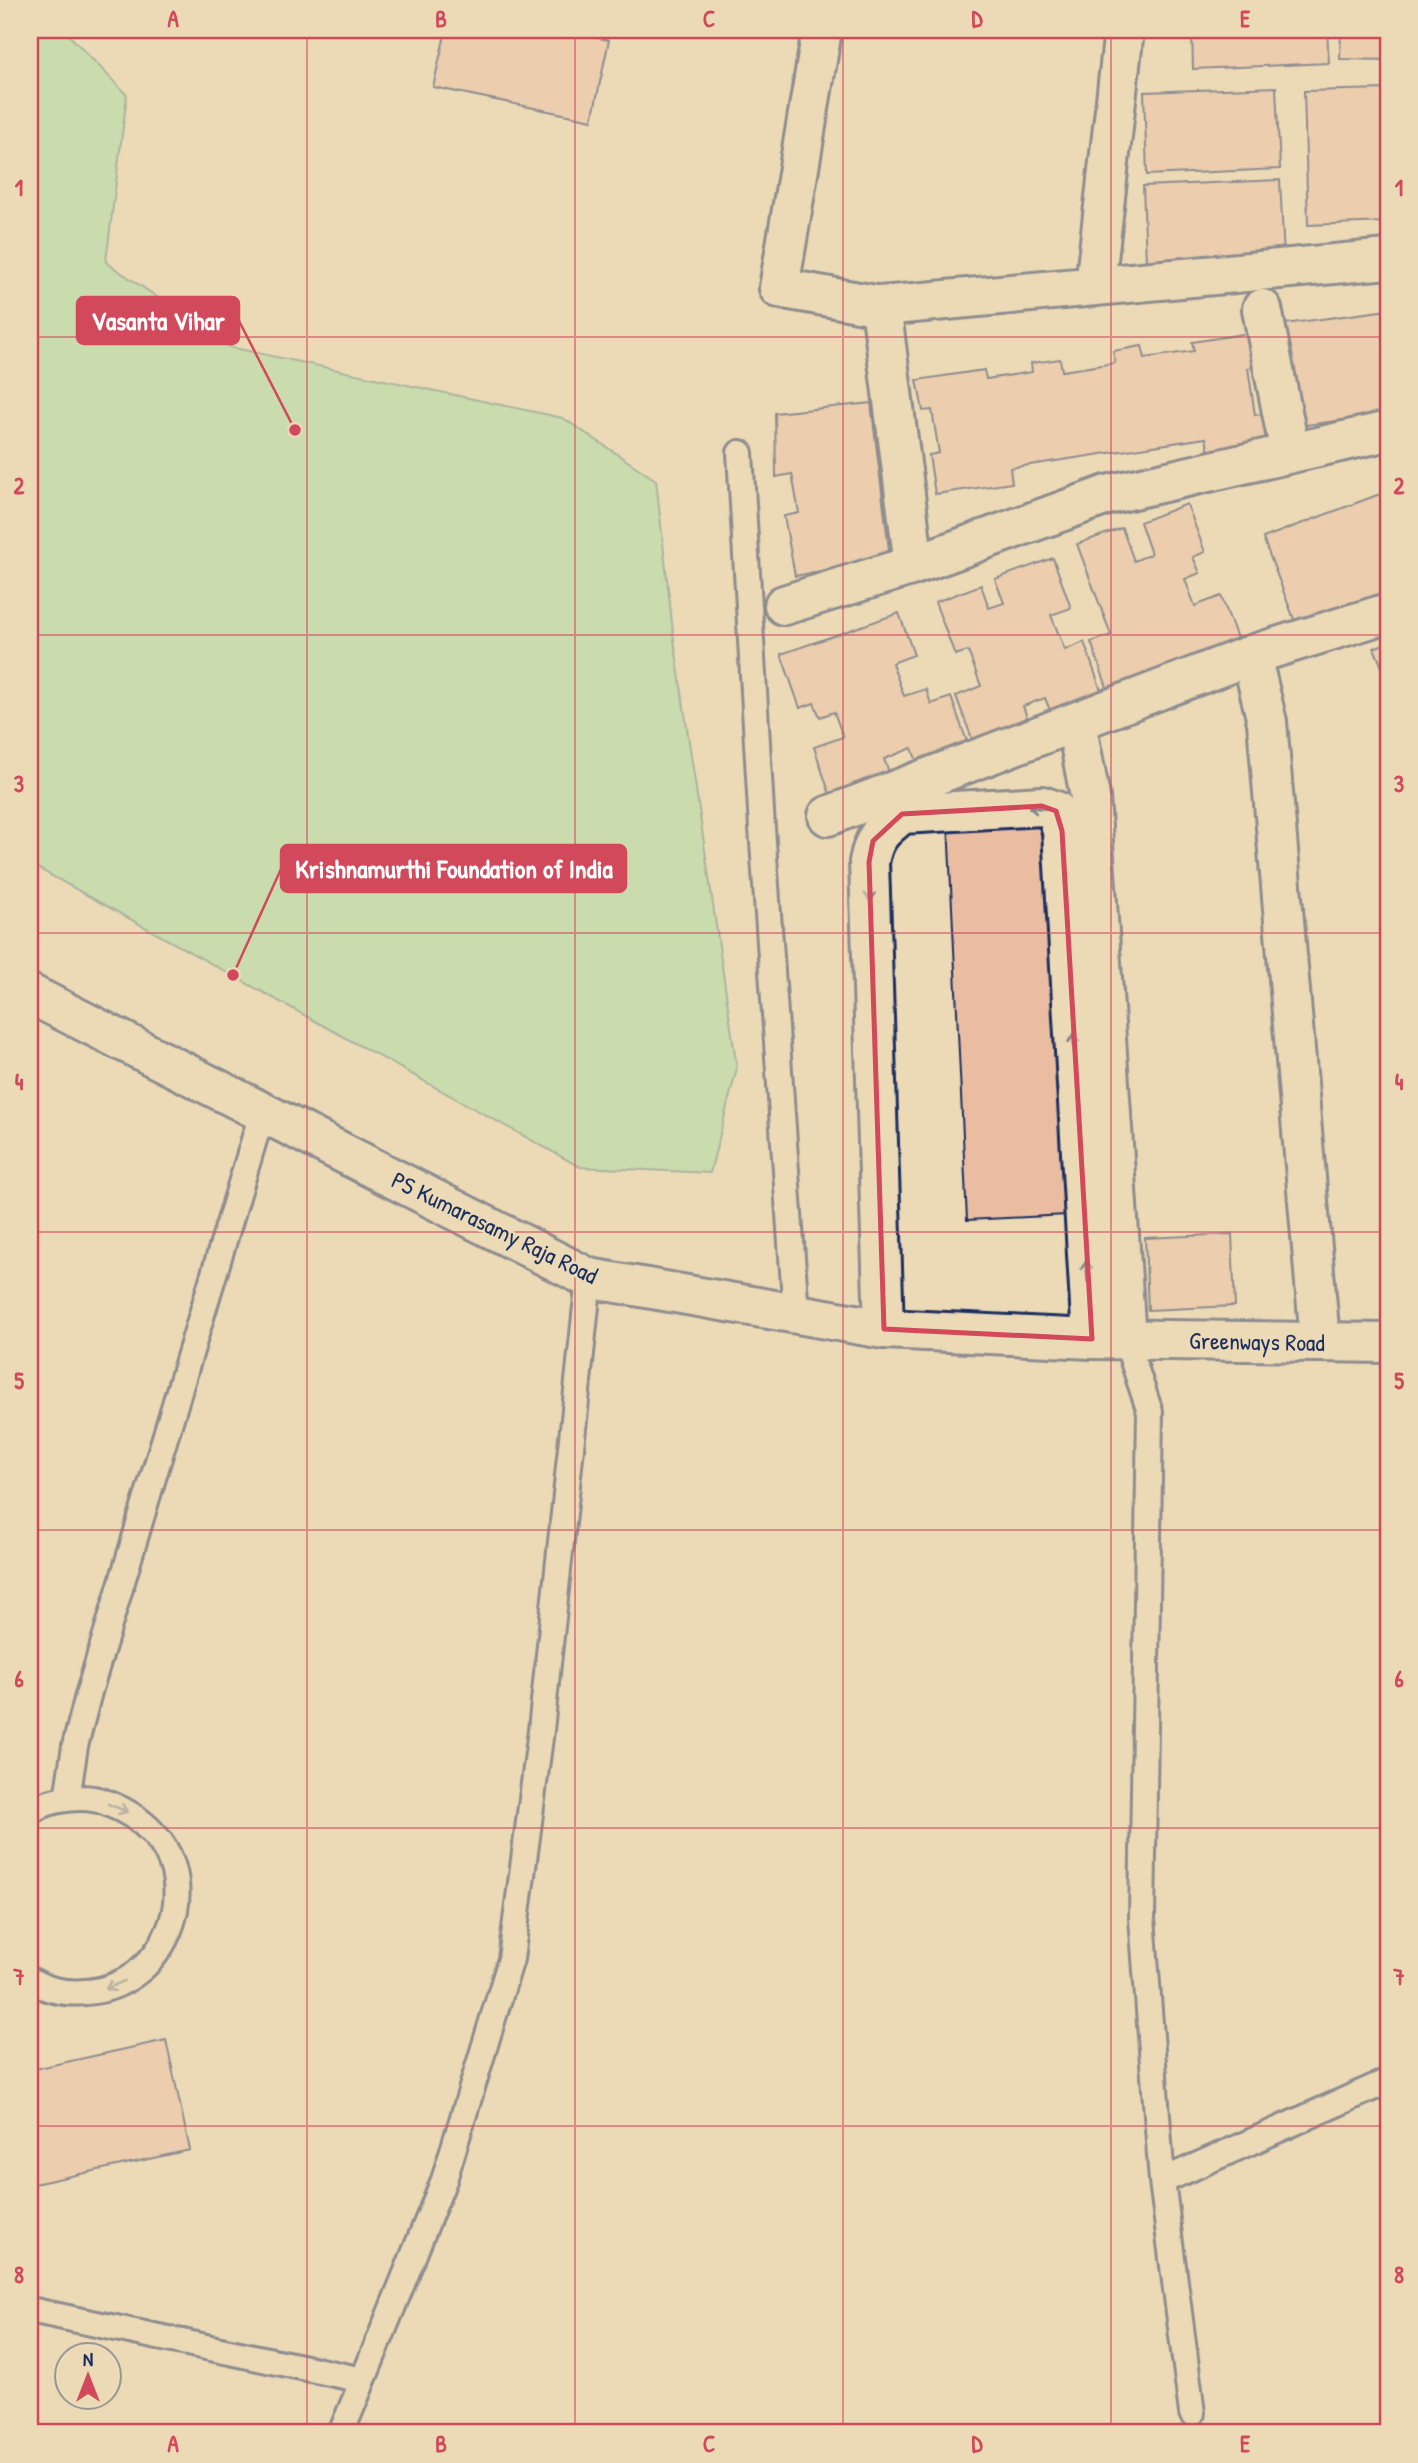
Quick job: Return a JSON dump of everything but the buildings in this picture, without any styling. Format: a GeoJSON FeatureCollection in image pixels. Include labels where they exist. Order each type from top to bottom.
{"type":"FeatureCollection","features":[{"type":"Feature","properties":{"kind":"street"},"geometry":{"type":"LineString","coordinates":[[822,30],[779,288],[881,306],[1388,259]]}},
{"type":"Feature","properties":{"kind":"street"},"geometry":{"type":"LineString","coordinates":[[1095,286],[1124,30]]}},
{"type":"Feature","properties":{"kind":"street"},"geometry":{"type":"LineString","coordinates":[[881,306],[914,565]]}},
{"type":"Feature","properties":{"kind":"street"},"geometry":{"type":"LineString","coordinates":[[1262,309],[1290,453]]}},
{"type":"Feature","properties":{"kind":"street"},"geometry":{"type":"LineString","coordinates":[[784,605],[914,565],[1107,495],[1388,431]]}},
{"type":"Feature","properties":{"kind":"street"},"geometry":{"type":"LineString","coordinates":[[828,816],[1251,655],[1388,613]]}},
{"type":"Feature","properties":{"kind":"street"},"geometry":{"type":"LineString","coordinates":[[1251,655],[1268,722],[1320,1342]]}},
{"type":"Feature","properties":{"kind":"street"},"geometry":{"type":"LineString","coordinates":[[1076,722],[1090,797],[1109,1340]]}},
{"type":"Feature","properties":{"kind":"street"},"geometry":{"type":"LineString","coordinates":[[884,1329],[869,862],[873,841],[902,814],[1042,806],[1056,811],[1062,831],[1109,1340]]}},
{"type":"Feature","properties":{"kind":"street","name":"PS Kumarasamy Raja Road"},"geometry":{"type":"LineString","coordinates":[[30,993],[589,1279],[884,1329],[1109,1340]]}},
{"type":"Feature","properties":{"kind":"street","name":"Greenways Road"},"geometry":{"type":"LineString","coordinates":[[1109,1340],[1388,1343]]}},
{"type":"Feature","properties":{"kind":"lane"},"geometry":{"type":"LineString","coordinates":[[740,453],[761,814],[796,1314]]}},
{"type":"Feature","properties":{"kind":"lane"},"geometry":{"type":"LineString","coordinates":[[66,1799],[75,1746],[89,1692],[263,1110]]}},
{"type":"Feature","properties":{"kind":"lane"},"geometry":{"type":"LineString","coordinates":[[341,2433],[444,2180],[511,1959],[541,1730],[589,1279]]}},
{"type":"Feature","properties":{"kind":"lane"},"geometry":{"type":"LineString","coordinates":[[1109,1340],[1150,1412],[1142,1917],[1162,2181],[1192,2413]]}},
{"type":"Feature","properties":{"kind":"lane"},"geometry":{"type":"LineString","coordinates":[[30,1812],[66,1799],[99,1800],[130,1812],[154,1833],[171,1862],[177,1894],[172,1927],[157,1955],[133,1978],[103,1991],[71,1993],[40,1986],[30,1980]]}},
{"type":"Feature","properties":{"kind":"lane"},"geometry":{"type":"LineString","coordinates":[[1162,2181],[1388,2081]]}},
{"type":"Feature","properties":{"kind":"lane"},"geometry":{"type":"LineString","coordinates":[[30,2310],[363,2380]]}},
{"type":"Feature","properties":{"kind":"highlighted area"},"geometry":{"type":"Polygon","coordinates":[[[1042,806],[1056,811],[1062,831],[1092,1339],[884,1329],[869,862],[873,841],[902,814],[1042,806]]]}},
{"type":"Feature","properties":{"kind":"green space"},"geometry":{"type":"Polygon","coordinates":[[[64,30],[127,95],[106,262],[230,347],[563,418],[656,480],[673,632],[737,1068],[710,1173],[580,1167],[30,864],[30,35],[64,30]]]}},
{"type":"Feature","properties":{"kind":"place","name":"Vasanta Vihar"},"geometry":{"type":"Point","coordinates":[295,430]}},
{"type":"Feature","properties":{"kind":"place","name":"Krishnamurthi Foundation of India"},"geometry":{"type":"Point","coordinates":[233,975]}}]}
